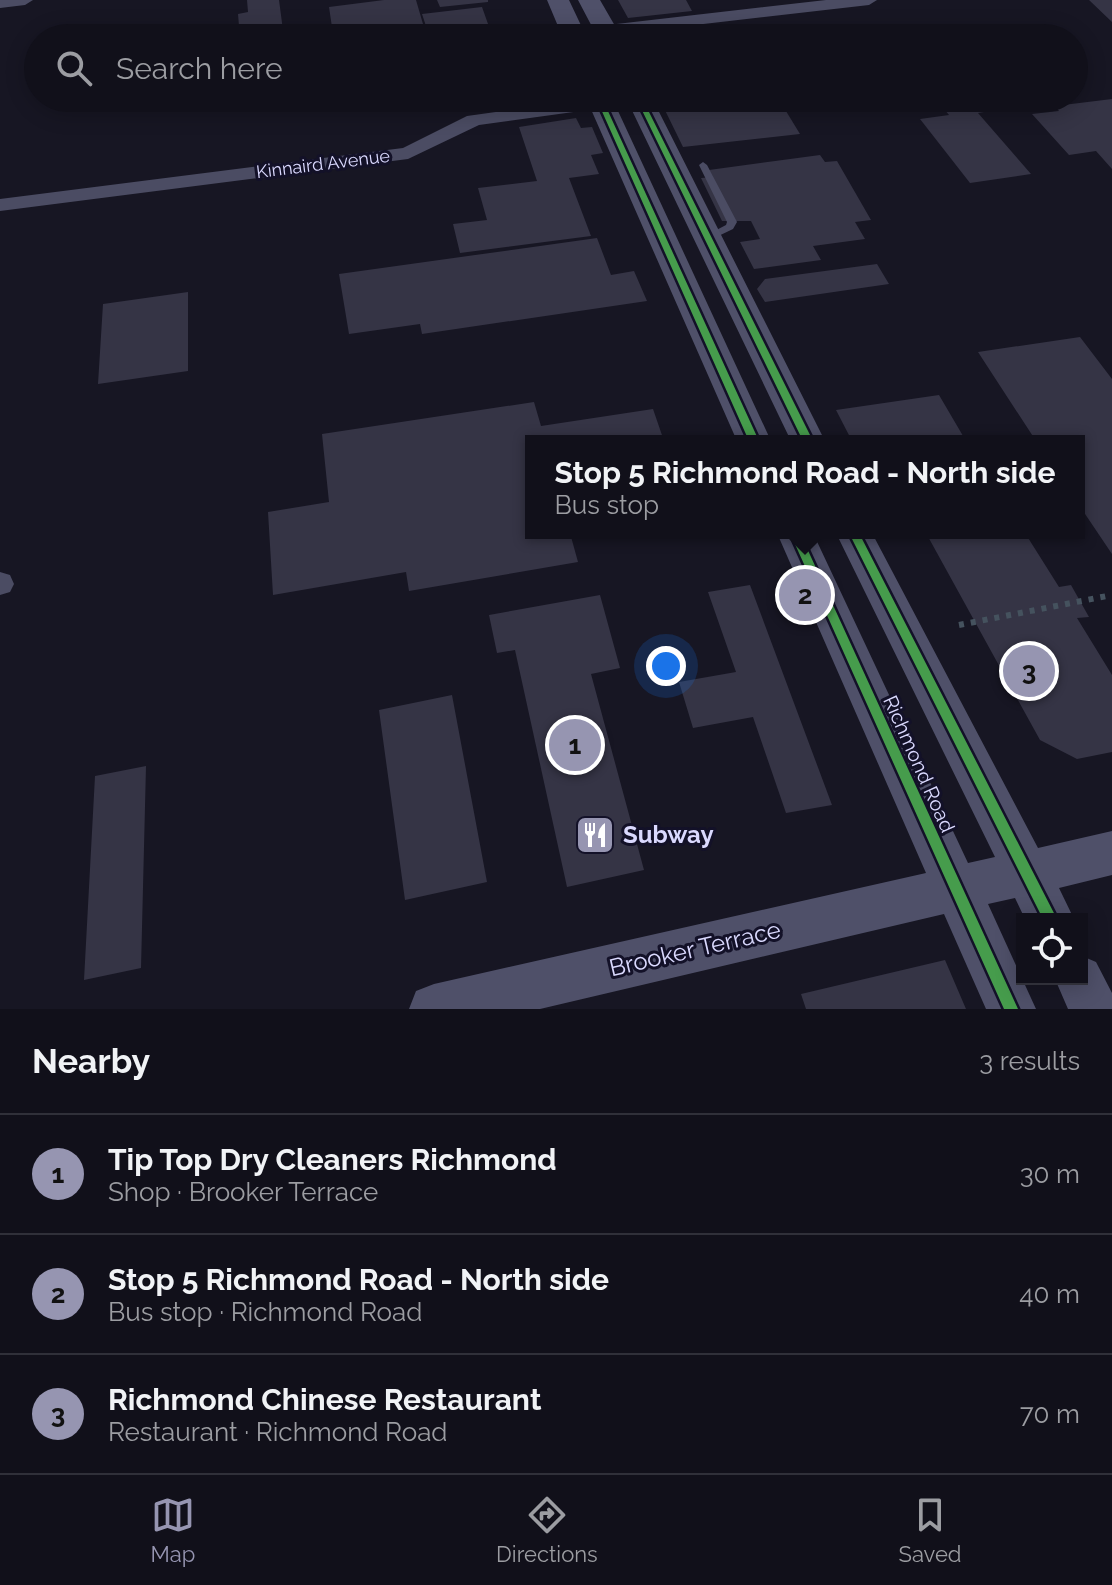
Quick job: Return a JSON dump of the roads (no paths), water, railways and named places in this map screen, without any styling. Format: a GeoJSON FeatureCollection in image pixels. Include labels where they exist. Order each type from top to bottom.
{"type":"FeatureCollection","features":[{"type":"Feature","properties":{"kind":"main road"},"geometry":{"type":"LineString","coordinates":[[558,0],[569,24]]}},
{"type":"Feature","properties":{"kind":"main road"},"geometry":{"type":"LineString","coordinates":[[589,0],[602,24]]}},
{"type":"Feature","properties":{"kind":"main road"},"geometry":{"type":"LineString","coordinates":[[605,112],[751,435]]}},
{"type":"Feature","properties":{"kind":"main road"},"geometry":{"type":"LineString","coordinates":[[646,112],[805,435]]}},
{"type":"Feature","properties":{"kind":"main road","name":"Richmond Road"},"geometry":{"type":"LineString","coordinates":[[798,539],[1011,1009]]}},
{"type":"Feature","properties":{"kind":"main road"},"geometry":{"type":"LineString","coordinates":[[857,539],[1047,913]]}},
{"type":"Feature","properties":{"kind":"main road","name":"Brooker Terrace"},"geometry":{"type":"LineString","coordinates":[[434,1009],[1112,853]]}},
{"type":"Feature","properties":{"kind":"main road"},"geometry":{"type":"LineString","coordinates":[[1082,985],[1094,1009]]}},
{"type":"Feature","properties":{"kind":"street"},"geometry":{"type":"LineString","coordinates":[[0,3],[25,0]]}},
{"type":"Feature","properties":{"kind":"street"},"geometry":{"type":"LineString","coordinates":[[685,24],[869,0]]}},
{"type":"Feature","properties":{"kind":"street","name":"Kinnaird Avenue"},"geometry":{"type":"LineString","coordinates":[[0,205],[408,153],[474,120],[524,112]]}},
{"type":"Feature","properties":{"kind":"lane"},"geometry":{"type":"LineString","coordinates":[[703,165],[732,222],[730,227],[707,238]]}},
{"type":"Feature","properties":{"kind":"place","name":"Stop 5 Richmond Road - North side"},"geometry":{"type":"Point","coordinates":[805,595]}},
{"type":"Feature","properties":{"kind":"place","name":"Richmond Chinese Restaurant"},"geometry":{"type":"Point","coordinates":[1029,671]}},
{"type":"Feature","properties":{"kind":"place","name":"Tip Top Dry Cleaners Richmond"},"geometry":{"type":"Point","coordinates":[575,745]}},
{"type":"Feature","properties":{"kind":"place","name":"Subway"},"geometry":{"type":"Point","coordinates":[595,835]}}]}
